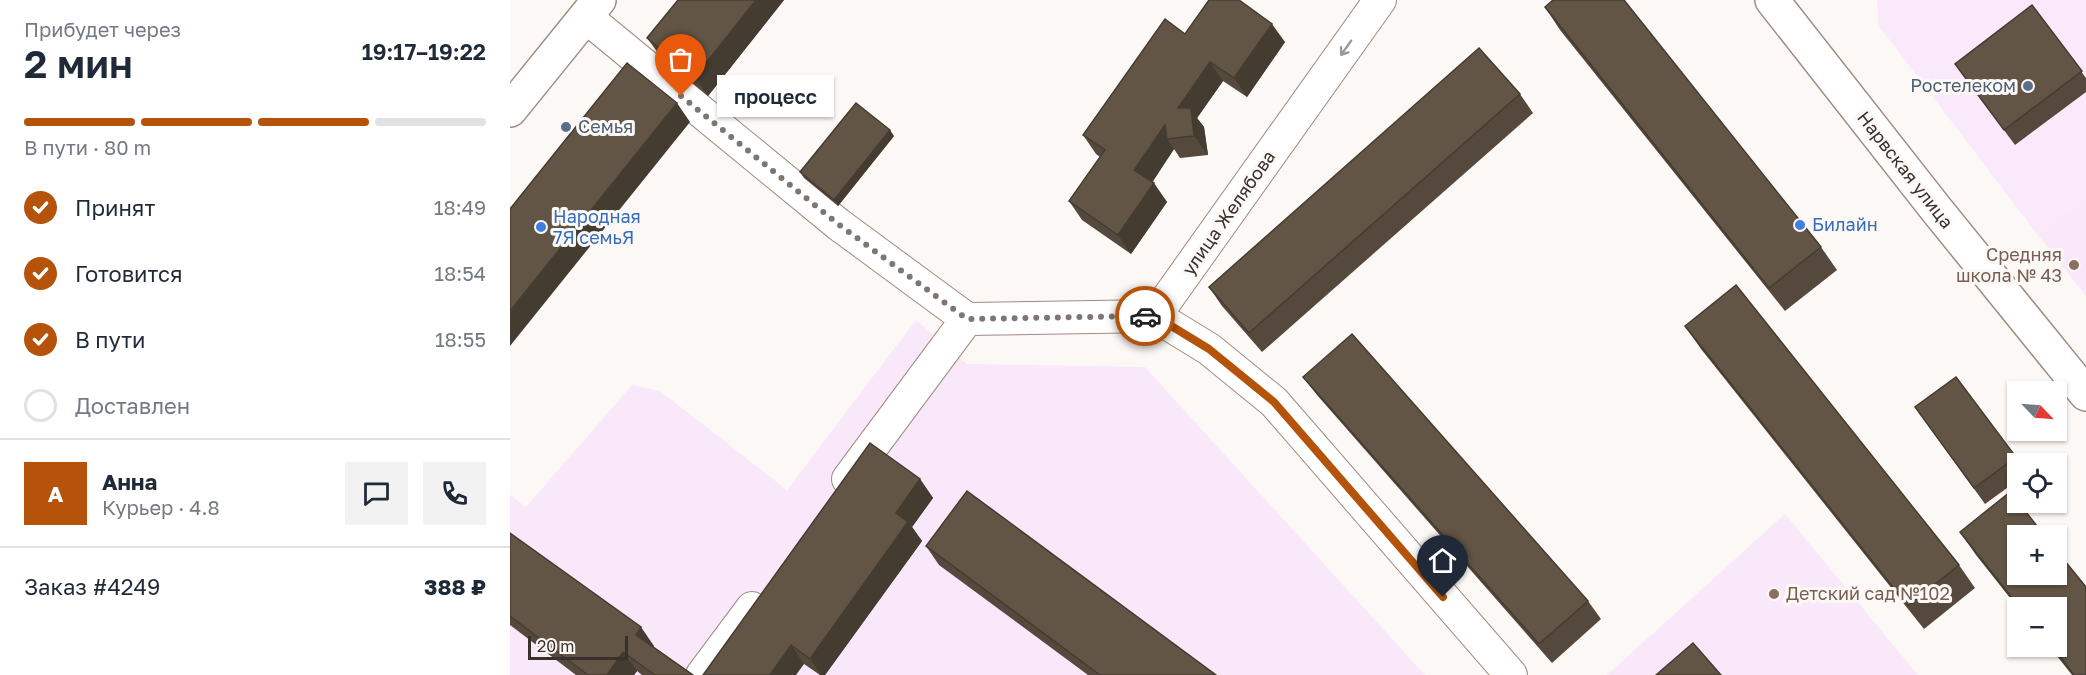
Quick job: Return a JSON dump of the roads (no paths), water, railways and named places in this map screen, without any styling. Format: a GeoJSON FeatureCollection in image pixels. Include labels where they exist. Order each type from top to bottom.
{"type":"FeatureCollection","features":[{"type":"Feature","properties":{"kind":"main road","name":"Нарвская улица"},"geometry":{"type":"LineString","coordinates":[[1772,0],[1936,209],[2086,394]]}},
{"type":"Feature","properties":{"kind":"main road"},"geometry":{"type":"LineString","coordinates":[[510,110],[592,9]]}},
{"type":"Feature","properties":{"kind":"street","name":"улица Желябова"},"geometry":{"type":"LineString","coordinates":[[1155,316],[1380,0]]}},
{"type":"Feature","properties":{"kind":"street"},"geometry":{"type":"LineString","coordinates":[[592,9],[838,224],[967,319],[1155,316],[1209,349],[1274,402],[1511,675]]}},
{"type":"Feature","properties":{"kind":"street"},"geometry":{"type":"LineString","coordinates":[[828,506],[967,319]]}},
{"type":"Feature","properties":{"kind":"street"},"geometry":{"type":"LineString","coordinates":[[702,675],[772,581]]}},
{"type":"Feature","properties":{"kind":"place","name":"Ростелеком"},"geometry":{"type":"Point","coordinates":[2028,86]}},
{"type":"Feature","properties":{"kind":"place","name":"процесс"},"geometry":{"type":"Point","coordinates":[681,96]}},
{"type":"Feature","properties":{"kind":"place","name":"Семья"},"geometry":{"type":"Point","coordinates":[566,127]}},
{"type":"Feature","properties":{"kind":"place","name":"Билайн"},"geometry":{"type":"Point","coordinates":[1800,225]}},
{"type":"Feature","properties":{"kind":"place","name":"Народная 7Я семьЯ"},"geometry":{"type":"Point","coordinates":[541,227]}},
{"type":"Feature","properties":{"kind":"place","name":"Средняя школа № 43"},"geometry":{"type":"Point","coordinates":[2074,265]}},
{"type":"Feature","properties":{"kind":"place","name":"Детский сад №102"},"geometry":{"type":"Point","coordinates":[1774,594]}}]}
